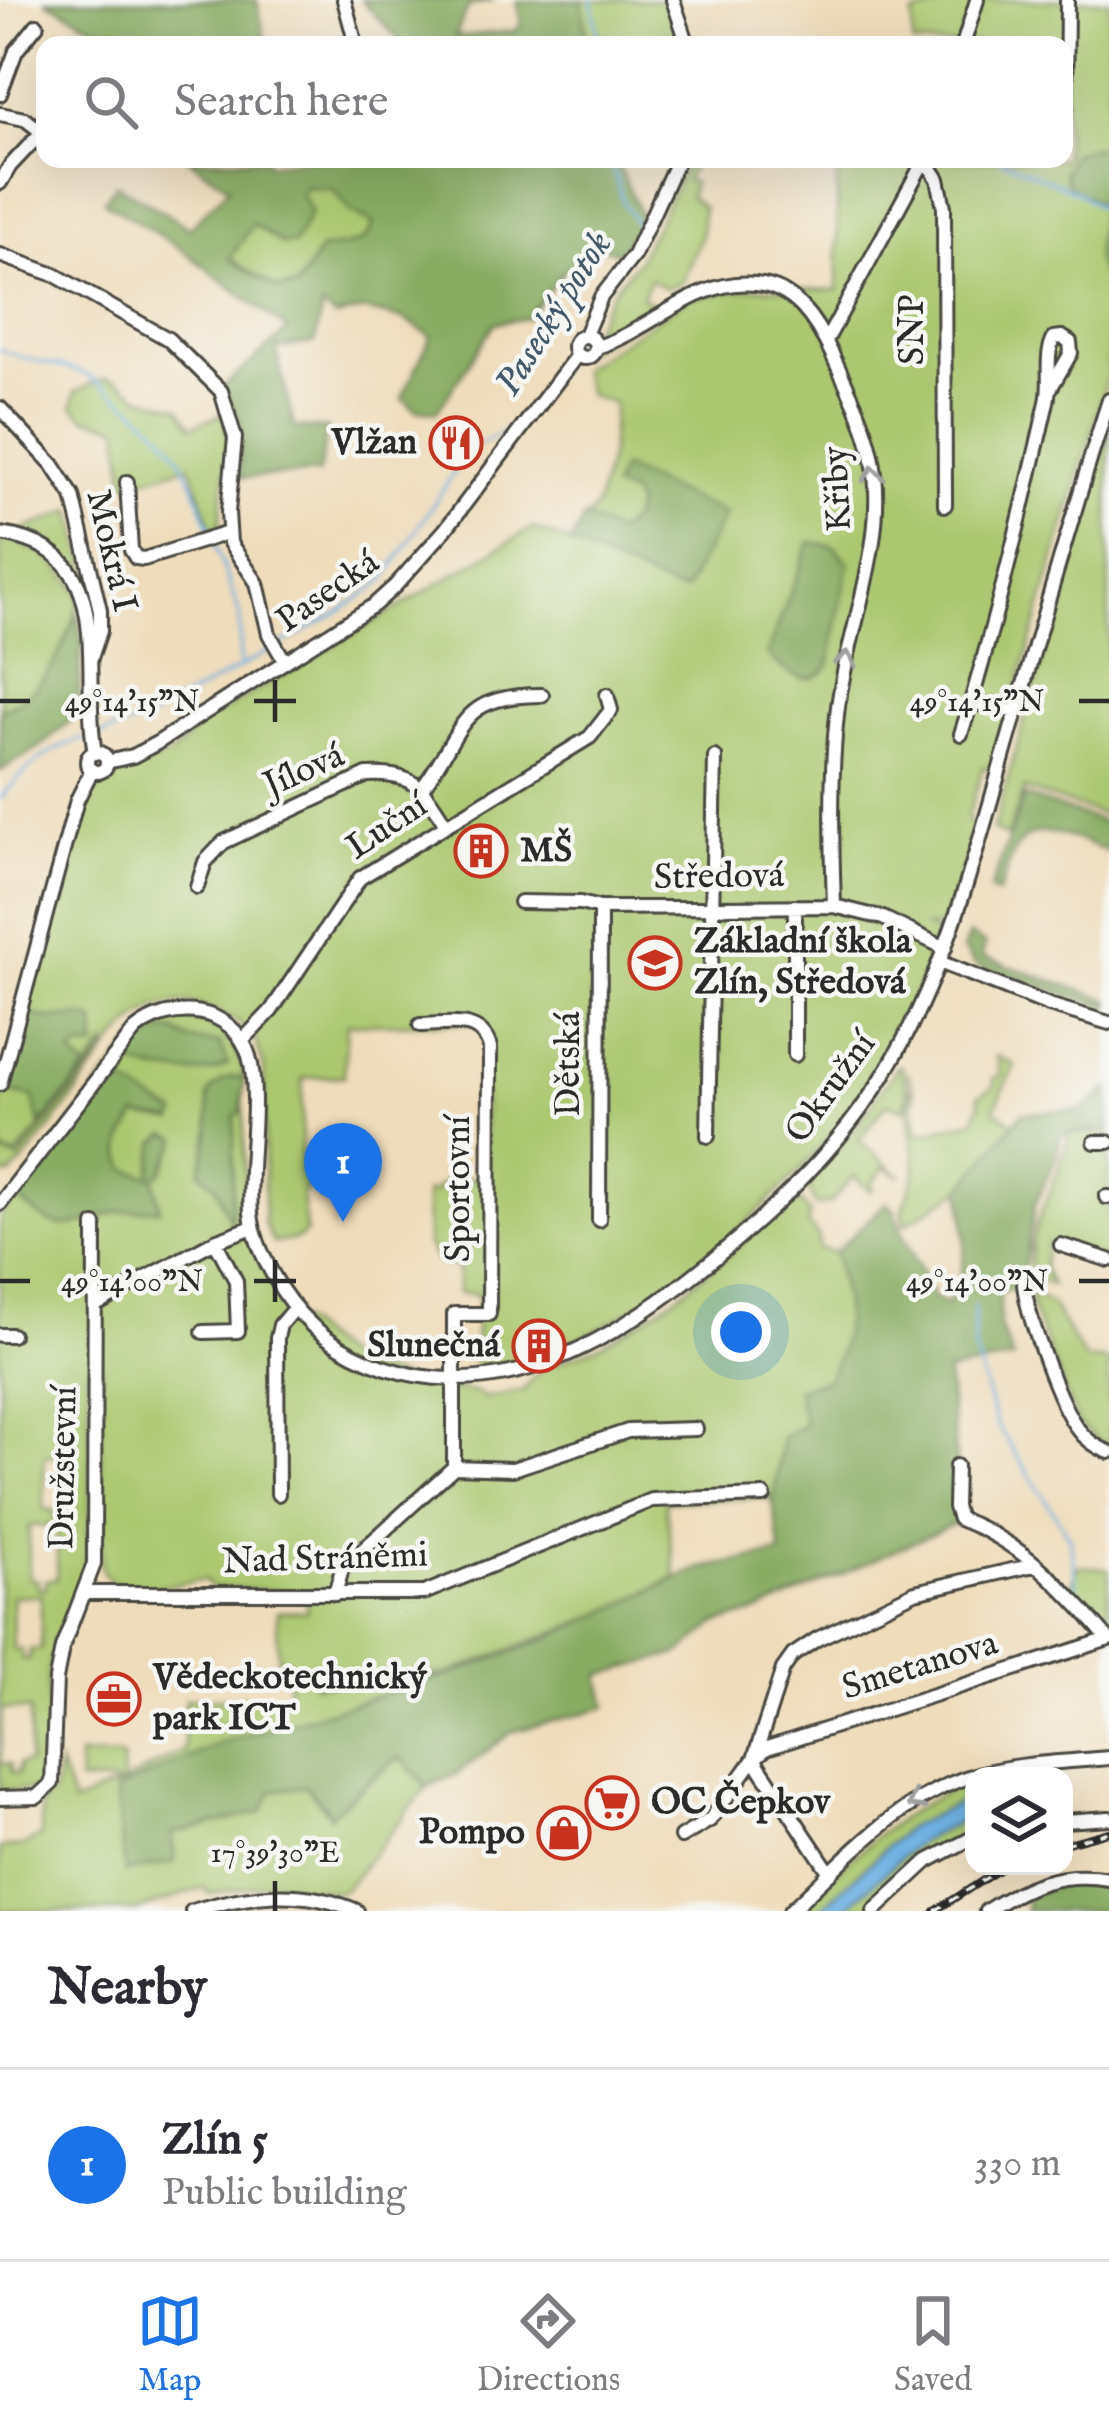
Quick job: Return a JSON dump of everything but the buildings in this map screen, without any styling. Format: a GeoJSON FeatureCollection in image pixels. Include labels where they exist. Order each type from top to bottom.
{"type":"FeatureCollection","features":[{"type":"Feature","properties":{"kind":"street"},"geometry":{"type":"LineString","coordinates":[[344,0],[354,36]]}},
{"type":"Feature","properties":{"kind":"street"},"geometry":{"type":"LineString","coordinates":[[674,0],[685,36]]}},
{"type":"Feature","properties":{"kind":"street"},"geometry":{"type":"LineString","coordinates":[[966,36],[977,0]]}},
{"type":"Feature","properties":{"kind":"street"},"geometry":{"type":"LineString","coordinates":[[1067,0],[1067,36]]}},
{"type":"Feature","properties":{"kind":"street"},"geometry":{"type":"LineString","coordinates":[[0,94],[16,52],[37,25]]}},
{"type":"Feature","properties":{"kind":"street"},"geometry":{"type":"LineString","coordinates":[[0,114],[25,118],[36,127]]}},
{"type":"Feature","properties":{"kind":"street"},"geometry":{"type":"LineString","coordinates":[[0,183],[36,138]]}},
{"type":"Feature","properties":{"kind":"street","name":"Pasecká"},"geometry":{"type":"LineString","coordinates":[[97,747],[157,743],[279,651],[374,605],[415,566],[577,355],[575,340],[585,335],[601,297],[634,255],[674,168]]}},
{"type":"Feature","properties":{"kind":"street"},"geometry":{"type":"LineString","coordinates":[[826,341],[920,168]]}},
{"type":"Feature","properties":{"kind":"street","name":"SNP"},"geometry":{"type":"LineString","coordinates":[[931,168],[944,207],[945,505]]}},
{"type":"Feature","properties":{"kind":"street"},"geometry":{"type":"LineString","coordinates":[[0,255],[55,275],[168,340],[221,391],[235,438],[217,536]]}},
{"type":"Feature","properties":{"kind":"street","name":"Křiby"},"geometry":{"type":"LineString","coordinates":[[597,347],[691,298],[748,283],[781,290],[796,301],[826,341],[857,409],[872,458],[876,507],[840,690],[834,775],[834,906]]}},
{"type":"Feature","properties":{"kind":"street"},"geometry":{"type":"LineString","coordinates":[[577,355],[592,356],[597,347],[595,339],[585,335]]}},
{"type":"Feature","properties":{"kind":"street"},"geometry":{"type":"LineString","coordinates":[[961,734],[1003,591],[1050,389]]}},
{"type":"Feature","properties":{"kind":"street","name":"Okružní"},"geometry":{"type":"LineString","coordinates":[[242,1041],[252,1072],[253,1227],[264,1258],[295,1307],[330,1341],[364,1361],[404,1374],[452,1379],[505,1375],[571,1352],[664,1298],[749,1229],[826,1153],[868,1098],[913,1022],[955,923],[1109,400]]}},
{"type":"Feature","properties":{"kind":"street","name":"Mokrá I"},"geometry":{"type":"LineString","coordinates":[[0,408],[52,465],[73,496],[100,610],[100,631],[91,658]]}},
{"type":"Feature","properties":{"kind":"street"},"geometry":{"type":"LineString","coordinates":[[127,482],[134,557],[144,559],[217,536]]}},
{"type":"Feature","properties":{"kind":"street"},"geometry":{"type":"LineString","coordinates":[[0,534],[34,542],[67,568],[87,604],[97,747],[77,800],[0,1084]]}},
{"type":"Feature","properties":{"kind":"street"},"geometry":{"type":"LineString","coordinates":[[217,536],[261,592],[279,651]]}},
{"type":"Feature","properties":{"kind":"street"},"geometry":{"type":"LineString","coordinates":[[445,823],[423,787],[478,706],[500,696],[542,694]]}},
{"type":"Feature","properties":{"kind":"street"},"geometry":{"type":"LineString","coordinates":[[607,695],[611,710],[626,710]]}},
{"type":"Feature","properties":{"kind":"street"},"geometry":{"type":"LineString","coordinates":[[971,702],[1016,712]]}},
{"type":"Feature","properties":{"kind":"street","name":"Luční"},"geometry":{"type":"LineString","coordinates":[[242,1041],[271,1011],[360,878],[590,736],[611,710]]}},
{"type":"Feature","properties":{"kind":"street"},"geometry":{"type":"LineString","coordinates":[[707,1136],[715,757]]}},
{"type":"Feature","properties":{"kind":"street","name":"Jílová"},"geometry":{"type":"LineString","coordinates":[[197,887],[205,862],[224,842],[357,778],[389,774],[423,787]]}},
{"type":"Feature","properties":{"kind":"street","name":"Středová"},"geometry":{"type":"LineString","coordinates":[[520,902],[600,908],[834,906],[883,918],[915,933],[942,955],[1049,1005],[1109,1023]]}},
{"type":"Feature","properties":{"kind":"street"},"geometry":{"type":"LineString","coordinates":[[795,906],[795,1055]]}},
{"type":"Feature","properties":{"kind":"street","name":"Dětská"},"geometry":{"type":"LineString","coordinates":[[599,1220],[600,908]]}},
{"type":"Feature","properties":{"kind":"street"},"geometry":{"type":"LineString","coordinates":[[915,933],[935,932],[955,923]]}},
{"type":"Feature","properties":{"kind":"street"},"geometry":{"type":"LineString","coordinates":[[3,1195],[129,1037],[148,1021],[170,1012],[198,1012],[219,1020],[242,1041]]}},
{"type":"Feature","properties":{"kind":"street","name":"Sportovní"},"geometry":{"type":"LineString","coordinates":[[419,1025],[469,1024],[487,1036],[490,1047],[489,1314],[454,1314],[452,1379]]}},
{"type":"Feature","properties":{"kind":"street","name":"Družstevní"},"geometry":{"type":"LineString","coordinates":[[0,1798],[40,1796],[52,1783],[56,1678],[62,1648],[94,1564],[95,1225]]}},
{"type":"Feature","properties":{"kind":"street"},"geometry":{"type":"LineString","coordinates":[[96,1305],[214,1241],[253,1227]]}},
{"type":"Feature","properties":{"kind":"street"},"geometry":{"type":"LineString","coordinates":[[203,1332],[238,1331],[236,1281],[214,1241]]}},
{"type":"Feature","properties":{"kind":"street"},"geometry":{"type":"LineString","coordinates":[[1061,1245],[1109,1260]]}},
{"type":"Feature","properties":{"kind":"street"},"geometry":{"type":"LineString","coordinates":[[1024,1282],[1029,1313],[1070,1419],[1093,1444],[1109,1452]]}},
{"type":"Feature","properties":{"kind":"street"},"geometry":{"type":"LineString","coordinates":[[278,1493],[277,1338],[280,1325],[295,1307]]}},
{"type":"Feature","properties":{"kind":"street"},"geometry":{"type":"LineString","coordinates":[[452,1379],[454,1467]]}},
{"type":"Feature","properties":{"kind":"street"},"geometry":{"type":"LineString","coordinates":[[335,1594],[348,1563],[454,1467],[513,1469],[628,1431],[696,1429]]}},
{"type":"Feature","properties":{"kind":"street"},"geometry":{"type":"LineString","coordinates":[[956,1466],[959,1519],[1019,1550],[1067,1591],[1108,1639]]}},
{"type":"Feature","properties":{"kind":"street","name":"Nad Stráněmi"},"geometry":{"type":"LineString","coordinates":[[86,1593],[429,1593],[652,1500],[764,1496]]}},
{"type":"Feature","properties":{"kind":"street"},"geometry":{"type":"LineString","coordinates":[[681,1837],[710,1820],[754,1759],[783,1670],[805,1646],[915,1592],[1034,1565]]}},
{"type":"Feature","properties":{"kind":"street","name":"Smetanova"},"geometry":{"type":"LineString","coordinates":[[754,1759],[784,1740],[1108,1639]]}},
{"type":"Feature","properties":{"kind":"street"},"geometry":{"type":"LineString","coordinates":[[790,1911],[892,1816],[962,1779],[1008,1768],[1109,1758]]}},
{"type":"Feature","properties":{"kind":"street"},"geometry":{"type":"LineString","coordinates":[[754,1759],[830,1873]]}},
{"type":"Feature","properties":{"kind":"street"},"geometry":{"type":"LineString","coordinates":[[1073,1820],[1109,1818]]}},
{"type":"Feature","properties":{"kind":"street"},"geometry":{"type":"LineString","coordinates":[[874,1911],[906,1877],[965,1842]]}},
{"type":"Feature","properties":{"kind":"street"},"geometry":{"type":"LineString","coordinates":[[986,1911],[1037,1882],[1069,1876],[1109,1879]]}},
{"type":"Feature","properties":{"kind":"street"},"geometry":{"type":"LineString","coordinates":[[192,1911],[245,1897],[281,1894],[358,1911]]}},
{"type":"Feature","properties":{"kind":"green space"},"geometry":{"type":"Polygon","coordinates":[[[45,0],[257,0],[264,36],[111,36],[45,0]]]}},
{"type":"Feature","properties":{"kind":"green space"},"geometry":{"type":"Polygon","coordinates":[[[361,0],[494,0],[469,6],[455,36],[395,36],[361,0]]]}},
{"type":"Feature","properties":{"kind":"green space"},"geometry":{"type":"Polygon","coordinates":[[[582,0],[668,0],[678,36],[586,36],[582,0]]]}},
{"type":"Feature","properties":{"kind":"green space"},"geometry":{"type":"Polygon","coordinates":[[[582,0],[586,36],[465,36],[515,31],[521,25],[517,1],[582,0]]]}},
{"type":"Feature","properties":{"kind":"green space"},"geometry":{"type":"Polygon","coordinates":[[[963,0],[1109,0],[1109,373],[994,770],[983,767],[967,821],[977,825],[976,836],[947,919],[939,927],[926,927],[938,934],[910,1012],[884,1061],[836,1129],[721,1245],[623,1315],[572,1342],[522,1359],[474,1366],[478,1294],[458,1293],[458,1179],[484,1178],[484,1027],[479,1023],[347,1024],[344,1076],[303,1078],[301,1174],[315,1174],[302,1195],[306,1232],[297,1239],[273,1243],[264,1223],[264,1067],[253,1033],[223,1014],[196,1005],[174,1003],[136,1021],[24,1161],[11,1175],[0,1175],[0,1154],[19,1159],[107,1049],[106,1045],[17,1156],[1,1152],[4,1088],[74,831],[79,831],[97,787],[125,768],[173,753],[202,723],[533,528],[570,543],[596,506],[610,454],[614,403],[589,396],[580,369],[689,298],[754,288],[838,290],[837,168],[1073,168],[1073,36],[913,36],[913,15],[963,0]]]}},
{"type":"Feature","properties":{"kind":"green space"},"geometry":{"type":"Polygon","coordinates":[[[1095,147],[1109,153],[1109,282],[1096,255],[1100,204],[1067,185],[1064,173],[1073,168],[1073,153],[1095,147]]]}},
{"type":"Feature","properties":{"kind":"green space"},"geometry":{"type":"Polygon","coordinates":[[[201,168],[620,168],[642,219],[618,253],[600,246],[566,268],[527,318],[495,323],[437,412],[416,410],[402,398],[431,336],[404,319],[364,310],[335,317],[322,307],[315,342],[276,349],[294,427],[327,429],[319,473],[240,478],[240,422],[223,387],[288,330],[181,249],[104,201],[116,184],[190,228],[229,187],[201,168]],[[305,187],[301,194],[311,212],[294,244],[282,244],[253,224],[230,259],[278,289],[297,287],[320,250],[366,238],[373,223],[350,211],[332,189],[305,187]]]}},
{"type":"Feature","properties":{"kind":"green space"},"geometry":{"type":"Polygon","coordinates":[[[684,168],[691,168],[686,180],[693,183],[690,197],[703,207],[701,237],[682,283],[666,288],[650,279],[642,297],[656,306],[688,293],[580,354],[612,291],[638,260],[684,168]]]}},
{"type":"Feature","properties":{"kind":"green space"},"geometry":{"type":"Polygon","coordinates":[[[304,187],[333,189],[350,211],[373,223],[360,242],[320,250],[296,287],[278,289],[230,259],[253,223],[282,244],[304,187]]]}},
{"type":"Feature","properties":{"kind":"green space"},"geometry":{"type":"Polygon","coordinates":[[[105,378],[119,381],[142,397],[180,407],[192,426],[224,414],[228,439],[220,527],[213,531],[190,465],[132,483],[125,481],[120,427],[86,418],[73,407],[75,392],[105,378]]]}},
{"type":"Feature","properties":{"kind":"green space"},"geometry":{"type":"Polygon","coordinates":[[[1109,425],[1109,817],[1024,789],[1007,837],[993,830],[1109,425]]]}},
{"type":"Feature","properties":{"kind":"green space"},"geometry":{"type":"Polygon","coordinates":[[[622,468],[725,514],[686,590],[677,591],[570,544],[584,518],[617,533],[633,519],[636,503],[630,494],[613,488],[622,468]]]}},
{"type":"Feature","properties":{"kind":"green space"},"geometry":{"type":"Polygon","coordinates":[[[73,510],[98,615],[95,633],[86,600],[71,572],[48,549],[18,532],[73,510]]]}},
{"type":"Feature","properties":{"kind":"green space"},"geometry":{"type":"Polygon","coordinates":[[[0,538],[48,557],[80,596],[71,632],[55,664],[32,691],[0,710],[0,538]]]}},
{"type":"Feature","properties":{"kind":"green space"},"geometry":{"type":"Polygon","coordinates":[[[810,542],[834,546],[849,563],[829,666],[805,678],[789,673],[767,654],[810,542]]]}},
{"type":"Feature","properties":{"kind":"green space"},"geometry":{"type":"Polygon","coordinates":[[[77,612],[82,640],[78,714],[41,746],[0,771],[0,710],[40,683],[77,612]]]}},
{"type":"Feature","properties":{"kind":"green space"},"geometry":{"type":"Polygon","coordinates":[[[1024,796],[1109,824],[1109,852],[1060,834],[1036,833],[1017,847],[998,894],[990,891],[1024,796]]]}},
{"type":"Feature","properties":{"kind":"green space"},"geometry":{"type":"Polygon","coordinates":[[[969,935],[985,944],[982,957],[1109,1000],[1109,1008],[975,965],[963,950],[969,935]]]}},
{"type":"Feature","properties":{"kind":"green space"},"geometry":{"type":"Polygon","coordinates":[[[25,1010],[45,1017],[95,1021],[96,1048],[73,1054],[86,1070],[40,1125],[33,1097],[4,1088],[25,1010]]]}},
{"type":"Feature","properties":{"kind":"green space"},"geometry":{"type":"Polygon","coordinates":[[[161,1021],[202,1022],[234,1048],[243,1070],[245,1215],[233,1227],[252,1242],[287,1307],[285,1314],[348,1359],[396,1377],[479,1393],[484,1398],[524,1390],[548,1367],[600,1345],[650,1315],[785,1205],[800,1201],[810,1214],[807,1223],[818,1236],[819,1249],[835,1252],[846,1311],[842,1354],[807,1423],[782,1438],[773,1504],[764,1484],[770,1498],[665,1501],[676,1577],[599,1615],[447,1674],[314,1684],[312,1671],[314,1686],[447,1676],[223,1742],[115,1791],[126,1872],[171,1834],[262,1812],[271,1791],[305,1786],[330,1815],[400,1756],[427,1787],[346,1888],[337,1892],[276,1882],[209,1894],[205,1887],[136,1911],[0,1911],[0,1848],[23,1846],[41,1836],[41,1803],[54,1791],[59,1764],[73,1804],[121,1784],[79,1782],[79,1756],[122,1757],[123,1783],[184,1750],[185,1699],[288,1697],[288,1660],[278,1659],[277,1612],[307,1611],[304,1591],[211,1588],[205,1580],[133,1588],[109,1579],[101,1567],[101,1367],[88,1367],[88,1540],[80,1588],[50,1663],[47,1767],[36,1790],[0,1791],[0,1216],[134,1042],[161,1021]],[[72,1455],[44,1456],[44,1509],[53,1510],[54,1518],[61,1517],[61,1510],[73,1509],[72,1455]],[[57,1525],[29,1526],[29,1579],[38,1580],[38,1589],[46,1588],[46,1580],[57,1579],[57,1525]],[[12,1596],[13,1649],[22,1650],[22,1659],[29,1659],[30,1650],[41,1649],[41,1596],[12,1596]],[[1,1709],[1,1763],[11,1764],[11,1772],[18,1773],[19,1764],[29,1763],[30,1710],[1,1709]]]}},
{"type":"Feature","properties":{"kind":"green space"},"geometry":{"type":"Polygon","coordinates":[[[161,1031],[220,1043],[228,1064],[190,1074],[119,1060],[134,1042],[161,1031]]]}},
{"type":"Feature","properties":{"kind":"green space"},"geometry":{"type":"Polygon","coordinates":[[[996,1056],[1015,1065],[994,1109],[1014,1123],[962,1189],[904,1225],[903,1210],[916,1170],[908,1108],[912,1086],[907,1071],[916,1097],[912,1101],[918,1134],[974,1120],[979,1095],[994,1087],[993,1078],[1001,1076],[996,1056]]]}},
{"type":"Feature","properties":{"kind":"green space"},"geometry":{"type":"Polygon","coordinates":[[[898,1066],[908,1092],[904,1110],[887,1103],[859,1140],[901,1177],[885,1167],[869,1191],[854,1176],[830,1203],[816,1205],[808,1189],[811,1180],[898,1066]]]}},
{"type":"Feature","properties":{"kind":"green space"},"geometry":{"type":"Polygon","coordinates":[[[110,1072],[177,1114],[174,1121],[137,1116],[122,1149],[128,1170],[150,1176],[156,1143],[167,1134],[178,1138],[163,1171],[154,1177],[160,1209],[123,1211],[69,1226],[50,1222],[14,1196],[110,1072]]]}},
{"type":"Feature","properties":{"kind":"green space"},"geometry":{"type":"Polygon","coordinates":[[[230,1077],[244,1077],[241,1111],[235,1117],[231,1224],[216,1186],[200,1172],[209,1134],[209,1095],[230,1077]]]}},
{"type":"Feature","properties":{"kind":"green space"},"geometry":{"type":"Polygon","coordinates":[[[1109,1088],[1109,1131],[1061,1134],[1056,1158],[1035,1204],[1021,1287],[1000,1292],[1000,1326],[1013,1359],[947,1372],[962,1520],[758,1612],[715,1624],[679,1654],[600,1675],[607,1707],[512,1732],[455,1775],[427,1787],[400,1757],[330,1816],[305,1786],[272,1791],[262,1812],[172,1834],[175,1862],[125,1872],[115,1791],[223,1742],[447,1676],[546,1639],[698,1569],[781,1553],[773,1504],[782,1437],[804,1425],[797,1388],[826,1380],[844,1332],[835,1252],[886,1203],[895,1210],[932,1296],[947,1304],[963,1263],[962,1188],[1022,1113],[1082,1110],[1109,1088]]]}},
{"type":"Feature","properties":{"kind":"green space"},"geometry":{"type":"Polygon","coordinates":[[[1109,1131],[1109,1259],[1048,1243],[1043,1266],[1051,1285],[1031,1276],[1033,1239],[1069,1133],[1109,1131]]]}},
{"type":"Feature","properties":{"kind":"green space"},"geometry":{"type":"Polygon","coordinates":[[[445,1179],[456,1179],[456,1266],[438,1262],[427,1244],[426,1192],[436,1192],[445,1179]]]}},
{"type":"Feature","properties":{"kind":"green space"},"geometry":{"type":"Polygon","coordinates":[[[1029,1291],[1052,1305],[1085,1359],[1109,1361],[1109,1449],[1078,1424],[1029,1291]]]}},
{"type":"Feature","properties":{"kind":"green space"},"geometry":{"type":"Polygon","coordinates":[[[1078,1566],[1109,1569],[1109,1627],[1100,1623],[1070,1587],[1078,1566]]]}},
{"type":"Feature","properties":{"kind":"green space"},"geometry":{"type":"Polygon","coordinates":[[[965,1784],[965,1800],[907,1828],[818,1911],[796,1911],[857,1853],[899,1820],[965,1784]]]}},
{"type":"Feature","properties":{"kind":"green space"},"geometry":{"type":"Polygon","coordinates":[[[965,1819],[965,1835],[922,1857],[864,1911],[843,1911],[917,1843],[965,1819]]]}},
{"type":"Feature","properties":{"kind":"green space"},"geometry":{"type":"Polygon","coordinates":[[[1061,1884],[1109,1886],[1109,1911],[1026,1911],[1026,1896],[1061,1884]]]}},
{"type":"Feature","properties":{"kind":"water"},"geometry":{"type":"Polygon","coordinates":[[[965,1800],[965,1819],[917,1843],[843,1911],[818,1911],[907,1828],[965,1800]]]}},
{"type":"Feature","properties":{"kind":"waterway","name":"Pasecký potok"},"geometry":{"type":"LineString","coordinates":[[592,0],[598,36]]}},
{"type":"Feature","properties":{"kind":"waterway","name":"Pasecký potok"},"geometry":{"type":"LineString","coordinates":[[613,168],[624,205],[639,228]]}},
{"type":"Feature","properties":{"kind":"waterway"},"geometry":{"type":"LineString","coordinates":[[1020,168],[1079,193],[1109,215]]}},
{"type":"Feature","properties":{"kind":"waterway","name":"Pasecký potok"},"geometry":{"type":"LineString","coordinates":[[554,376],[605,275],[628,252]]}},
{"type":"Feature","properties":{"kind":"waterway"},"geometry":{"type":"LineString","coordinates":[[0,349],[85,374],[139,412],[178,455],[211,531]]}},
{"type":"Feature","properties":{"kind":"waterway","name":"Pasecký potok"},"geometry":{"type":"LineString","coordinates":[[279,646],[384,580],[464,457],[515,427]]}},
{"type":"Feature","properties":{"kind":"waterway"},"geometry":{"type":"LineString","coordinates":[[214,541],[240,615],[240,664]]}},
{"type":"Feature","properties":{"kind":"waterway","name":"Pasecký potok"},"geometry":{"type":"LineString","coordinates":[[97,736],[145,721],[271,650]]}},
{"type":"Feature","properties":{"kind":"waterway","name":"Pasecký potok"},"geometry":{"type":"LineString","coordinates":[[0,799],[39,760],[88,738]]}},
{"type":"Feature","properties":{"kind":"waterway"},"geometry":{"type":"LineString","coordinates":[[974,1306],[974,1350],[996,1424],[1070,1537],[1077,1589]]}},
{"type":"Feature","properties":{"kind":"railway"},"geometry":{"type":"LineString","coordinates":[[1073,1842],[1109,1832]]}},
{"type":"Feature","properties":{"kind":"railway"},"geometry":{"type":"LineString","coordinates":[[935,1911],[991,1875]]}},
{"type":"Feature","properties":{"kind":"place","name":"Vlžan"},"geometry":{"type":"Point","coordinates":[456,443]}},
{"type":"Feature","properties":{"kind":"place","name":"MŠ"},"geometry":{"type":"Point","coordinates":[481,851]}},
{"type":"Feature","properties":{"kind":"place","name":"Základní škola Zlín, Středová"},"geometry":{"type":"Point","coordinates":[655,963]}},
{"type":"Feature","properties":{"kind":"place","name":"Zlín 5"},"geometry":{"type":"Point","coordinates":[343,1222]}},
{"type":"Feature","properties":{"kind":"place","name":"Slunečná"},"geometry":{"type":"Point","coordinates":[539,1346]}},
{"type":"Feature","properties":{"kind":"place","name":"Vědeckotechnický park ICT"},"geometry":{"type":"Point","coordinates":[114,1699]}},
{"type":"Feature","properties":{"kind":"place","name":"OC Čepkov"},"geometry":{"type":"Point","coordinates":[612,1803]}},
{"type":"Feature","properties":{"kind":"place","name":"Pompo"},"geometry":{"type":"Point","coordinates":[564,1833]}}]}
